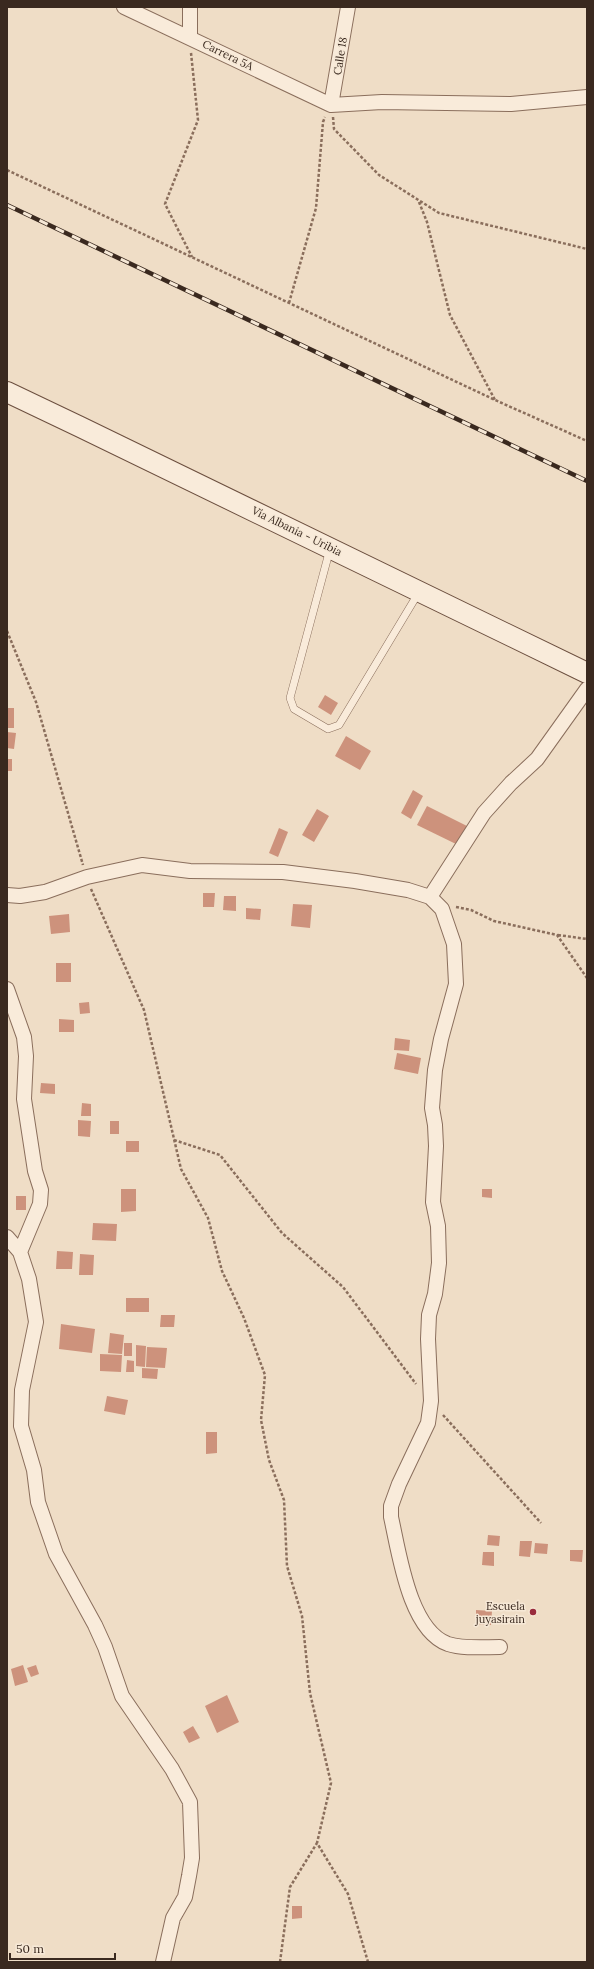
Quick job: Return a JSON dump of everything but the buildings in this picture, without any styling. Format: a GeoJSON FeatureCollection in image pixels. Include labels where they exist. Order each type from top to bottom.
{"type":"FeatureCollection","features":[{"type":"Feature","properties":{"kind":"main road","name":"Vía Albania - Uribia"},"geometry":{"type":"LineString","coordinates":[[7,392],[330,547],[419,592],[587,673]]}},
{"type":"Feature","properties":{"kind":"street","name":"Carrera 5A"},"geometry":{"type":"LineString","coordinates":[[124,7],[332,104]]}},
{"type":"Feature","properties":{"kind":"street"},"geometry":{"type":"LineString","coordinates":[[190,7],[190,37]]}},
{"type":"Feature","properties":{"kind":"street","name":"Calle 18"},"geometry":{"type":"LineString","coordinates":[[332,104],[348,7]]}},
{"type":"Feature","properties":{"kind":"street"},"geometry":{"type":"LineString","coordinates":[[332,104],[382,102],[511,104],[587,97]]}},
{"type":"Feature","properties":{"kind":"street"},"geometry":{"type":"LineString","coordinates":[[430,897],[484,813],[537,759],[587,689]]}},
{"type":"Feature","properties":{"kind":"street"},"geometry":{"type":"LineString","coordinates":[[7,895],[20,896],[45,892],[87,877],[142,865],[190,871],[283,872],[400,889],[430,897],[442,909],[454,944],[456,984],[441,1039],[435,1070],[432,1108],[435,1125],[436,1146],[433,1202],[438,1226],[439,1262],[435,1294],[429,1316],[428,1339],[431,1401],[428,1423],[400,1484],[392,1506],[391,1517],[409,1589],[418,1614],[434,1636],[454,1645],[500,1647]]}},
{"type":"Feature","properties":{"kind":"street"},"geometry":{"type":"LineString","coordinates":[[7,989],[24,1037],[26,1056],[24,1099],[35,1172],[41,1190],[40,1204],[20,1252]]}},
{"type":"Feature","properties":{"kind":"street"},"geometry":{"type":"LineString","coordinates":[[7,1237],[20,1252],[29,1279],[36,1322],[22,1390],[21,1426],[34,1470],[38,1502],[56,1554],[95,1625],[105,1647],[122,1696],[172,1769],[190,1802],[192,1858],[189,1876],[185,1897],[173,1918],[163,1962]]}},
{"type":"Feature","properties":{"kind":"lane"},"geometry":{"type":"LineString","coordinates":[[330,547],[290,698],[294,709],[328,729],[339,725],[419,592]]}},
{"type":"Feature","properties":{"kind":"path"},"geometry":{"type":"LineString","coordinates":[[190,37],[198,120],[165,204],[192,257]]}},
{"type":"Feature","properties":{"kind":"path"},"geometry":{"type":"LineString","coordinates":[[332,104],[334,129],[379,175],[419,202],[439,213],[587,249]]}},
{"type":"Feature","properties":{"kind":"path"},"geometry":{"type":"LineString","coordinates":[[289,303],[316,208],[323,122],[332,104]]}},
{"type":"Feature","properties":{"kind":"path"},"geometry":{"type":"LineString","coordinates":[[7,170],[495,400],[587,441]]}},
{"type":"Feature","properties":{"kind":"path"},"geometry":{"type":"LineString","coordinates":[[419,202],[427,222],[450,315],[495,400]]}},
{"type":"Feature","properties":{"kind":"path"},"geometry":{"type":"LineString","coordinates":[[7,631],[36,702],[94,899],[144,1010],[181,1169],[208,1218],[222,1271],[244,1318],[265,1375],[261,1420],[269,1460],[284,1500],[287,1566],[302,1616],[310,1693],[331,1783],[318,1843],[290,1887],[280,1962]]}},
{"type":"Feature","properties":{"kind":"path"},"geometry":{"type":"LineString","coordinates":[[442,909],[458,906],[471,910],[494,921],[557,935],[587,939]]}},
{"type":"Feature","properties":{"kind":"path"},"geometry":{"type":"LineString","coordinates":[[557,935],[587,978]]}},
{"type":"Feature","properties":{"kind":"path"},"geometry":{"type":"LineString","coordinates":[[174,1140],[220,1155],[282,1233],[343,1287],[431,1401],[541,1523]]}},
{"type":"Feature","properties":{"kind":"path"},"geometry":{"type":"LineString","coordinates":[[318,1843],[348,1894],[368,1962]]}},
{"type":"Feature","properties":{"kind":"railway"},"geometry":{"type":"LineString","coordinates":[[7,205],[587,481]]}},
{"type":"Feature","properties":{"kind":"place","name":"Escuela juyasirain"},"geometry":{"type":"Point","coordinates":[533,1612]}}]}
